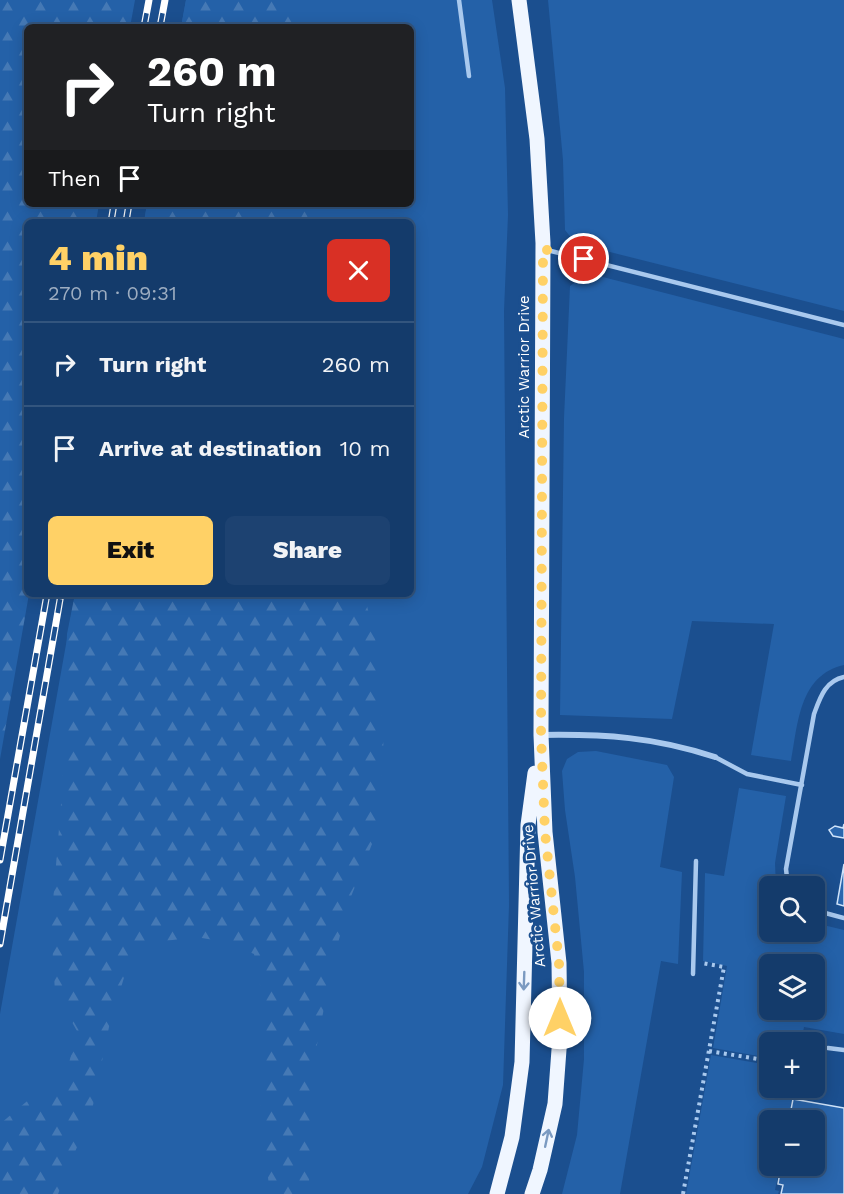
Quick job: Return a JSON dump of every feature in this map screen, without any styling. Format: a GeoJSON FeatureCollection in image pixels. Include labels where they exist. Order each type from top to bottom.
{"type":"FeatureCollection","features":[{"type":"Feature","properties":{"kind":"main road","name":"Arctic Warrior Drive"},"geometry":{"type":"LineString","coordinates":[[519,0],[537,139],[543,249],[541,735],[545,832],[559,963],[560,1036],[555,1104],[540,1170],[532,1194]]}},
{"type":"Feature","properties":{"kind":"main road","name":"Arctic Warrior Drive"},"geometry":{"type":"LineString","coordinates":[[497,1194],[512,1137],[522,1062],[528,825],[541,735]]}},
{"type":"Feature","properties":{"kind":"street"},"geometry":{"type":"LineString","coordinates":[[541,735],[596,734],[634,737],[680,745],[715,757]]}},
{"type":"Feature","properties":{"kind":"lane"},"geometry":{"type":"LineString","coordinates":[[459,0],[469,76]]}},
{"type":"Feature","properties":{"kind":"lane"},"geometry":{"type":"LineString","coordinates":[[543,249],[844,325]]}},
{"type":"Feature","properties":{"kind":"lane"},"geometry":{"type":"LineString","coordinates":[[787,876],[786,869],[814,714],[823,691],[844,677]]}},
{"type":"Feature","properties":{"kind":"lane"},"geometry":{"type":"LineString","coordinates":[[715,757],[747,774],[802,785]]}},
{"type":"Feature","properties":{"kind":"lane"},"geometry":{"type":"LineString","coordinates":[[693,974],[696,861]]}},
{"type":"Feature","properties":{"kind":"lane"},"geometry":{"type":"LineString","coordinates":[[825,913],[844,918]]}},
{"type":"Feature","properties":{"kind":"lane"},"geometry":{"type":"LineString","coordinates":[[828,1048],[844,1050]]}},
{"type":"Feature","properties":{"kind":"path"},"geometry":{"type":"LineString","coordinates":[[683,1194],[724,968],[693,962]]}},
{"type":"Feature","properties":{"kind":"path"},"geometry":{"type":"LineString","coordinates":[[709,1051],[759,1059]]}},
{"type":"Feature","properties":{"kind":"green space"},"geometry":{"type":"Polygon","coordinates":[[[0,0],[135,0],[131,24],[24,24],[24,207],[98,207],[96,219],[24,219],[24,597],[28,597],[0,759],[0,0]]]}},
{"type":"Feature","properties":{"kind":"green space"},"geometry":{"type":"Polygon","coordinates":[[[186,0],[492,0],[505,88],[508,215],[504,311],[509,905],[503,1085],[482,1167],[468,1194],[0,1194],[0,1014],[74,597],[414,597],[414,219],[144,219],[146,207],[414,207],[414,24],[182,24],[186,0]]]}},
{"type":"Feature","properties":{"kind":"green space"},"geometry":{"type":"Polygon","coordinates":[[[186,0],[296,0],[298,24],[182,24],[186,0]]]}},
{"type":"Feature","properties":{"kind":"green space"},"geometry":{"type":"Polygon","coordinates":[[[548,0],[844,0],[844,311],[594,248],[573,240],[565,230],[563,160],[548,0]]]}},
{"type":"Feature","properties":{"kind":"green space"},"geometry":{"type":"Polygon","coordinates":[[[146,207],[307,207],[308,219],[144,219],[146,207]]]}},
{"type":"Feature","properties":{"kind":"green space"},"geometry":{"type":"Polygon","coordinates":[[[584,276],[599,276],[844,339],[844,665],[829,670],[809,690],[799,717],[791,761],[751,755],[774,624],[692,621],[672,719],[560,715],[564,418],[570,286],[584,276]]]}},
{"type":"Feature","properties":{"kind":"green space"},"geometry":{"type":"Polygon","coordinates":[[[74,597],[365,597],[378,650],[384,756],[374,839],[348,904],[331,971],[316,1050],[311,1168],[307,1194],[279,1194],[269,1186],[260,1110],[264,1037],[262,995],[254,954],[226,942],[196,937],[157,942],[126,971],[109,1027],[92,1110],[58,1194],[0,1194],[0,1124],[32,1097],[64,1083],[77,1031],[55,992],[51,926],[61,804],[67,634],[74,597]]]}},
{"type":"Feature","properties":{"kind":"green space"},"geometry":{"type":"Polygon","coordinates":[[[596,751],[667,765],[674,777],[660,867],[682,872],[678,964],[661,961],[620,1194],[562,1194],[577,1135],[584,1059],[584,972],[562,771],[567,759],[578,752],[596,751]]]}},
{"type":"Feature","properties":{"kind":"green space"},"geometry":{"type":"Polygon","coordinates":[[[739,788],[786,796],[775,863],[776,876],[759,876],[759,942],[825,942],[825,925],[844,930],[844,1034],[804,1027],[803,1032],[759,1032],[759,1056],[713,1048],[727,966],[703,961],[705,873],[724,876],[739,788]]]}},
{"type":"Feature","properties":{"kind":"green space"},"geometry":{"type":"Polygon","coordinates":[[[711,1055],[759,1063],[759,1098],[792,1098],[790,1110],[759,1110],[759,1176],[778,1176],[775,1190],[779,1191],[778,1194],[686,1194],[711,1055]]]}},
{"type":"Feature","properties":{"kind":"building"},"geometry":{"type":"Polygon","coordinates":[[[844,824],[844,838],[833,836],[829,830],[835,826],[843,828],[844,824]]]}},
{"type":"Feature","properties":{"kind":"building"},"geometry":{"type":"Polygon","coordinates":[[[844,864],[844,906],[837,904],[844,864]]]}},
{"type":"Feature","properties":{"kind":"building"},"geometry":{"type":"Polygon","coordinates":[[[793,1099],[844,1108],[844,1194],[781,1194],[783,1185],[778,1184],[779,1176],[825,1176],[825,1110],[791,1110],[793,1099]]]}},
{"type":"Feature","properties":{"kind":"railway"},"geometry":{"type":"LineString","coordinates":[[145,24],[149,0]]}},
{"type":"Feature","properties":{"kind":"railway"},"geometry":{"type":"LineString","coordinates":[[161,24],[165,0]]}},
{"type":"Feature","properties":{"kind":"railway"},"geometry":{"type":"LineString","coordinates":[[112,219],[114,207]]}},
{"type":"Feature","properties":{"kind":"railway"},"geometry":{"type":"LineString","coordinates":[[126,219],[128,207]]}},
{"type":"Feature","properties":{"kind":"railway"},"geometry":{"type":"LineString","coordinates":[[0,860],[46,597]]}},
{"type":"Feature","properties":{"kind":"railway"},"geometry":{"type":"LineString","coordinates":[[0,944],[60,597]]}},
{"type":"Feature","properties":{"kind":"route"},"geometry":{"type":"LineString","coordinates":[[560,1018],[559,963],[545,832],[541,735],[543,249],[584,259]]}}]}
